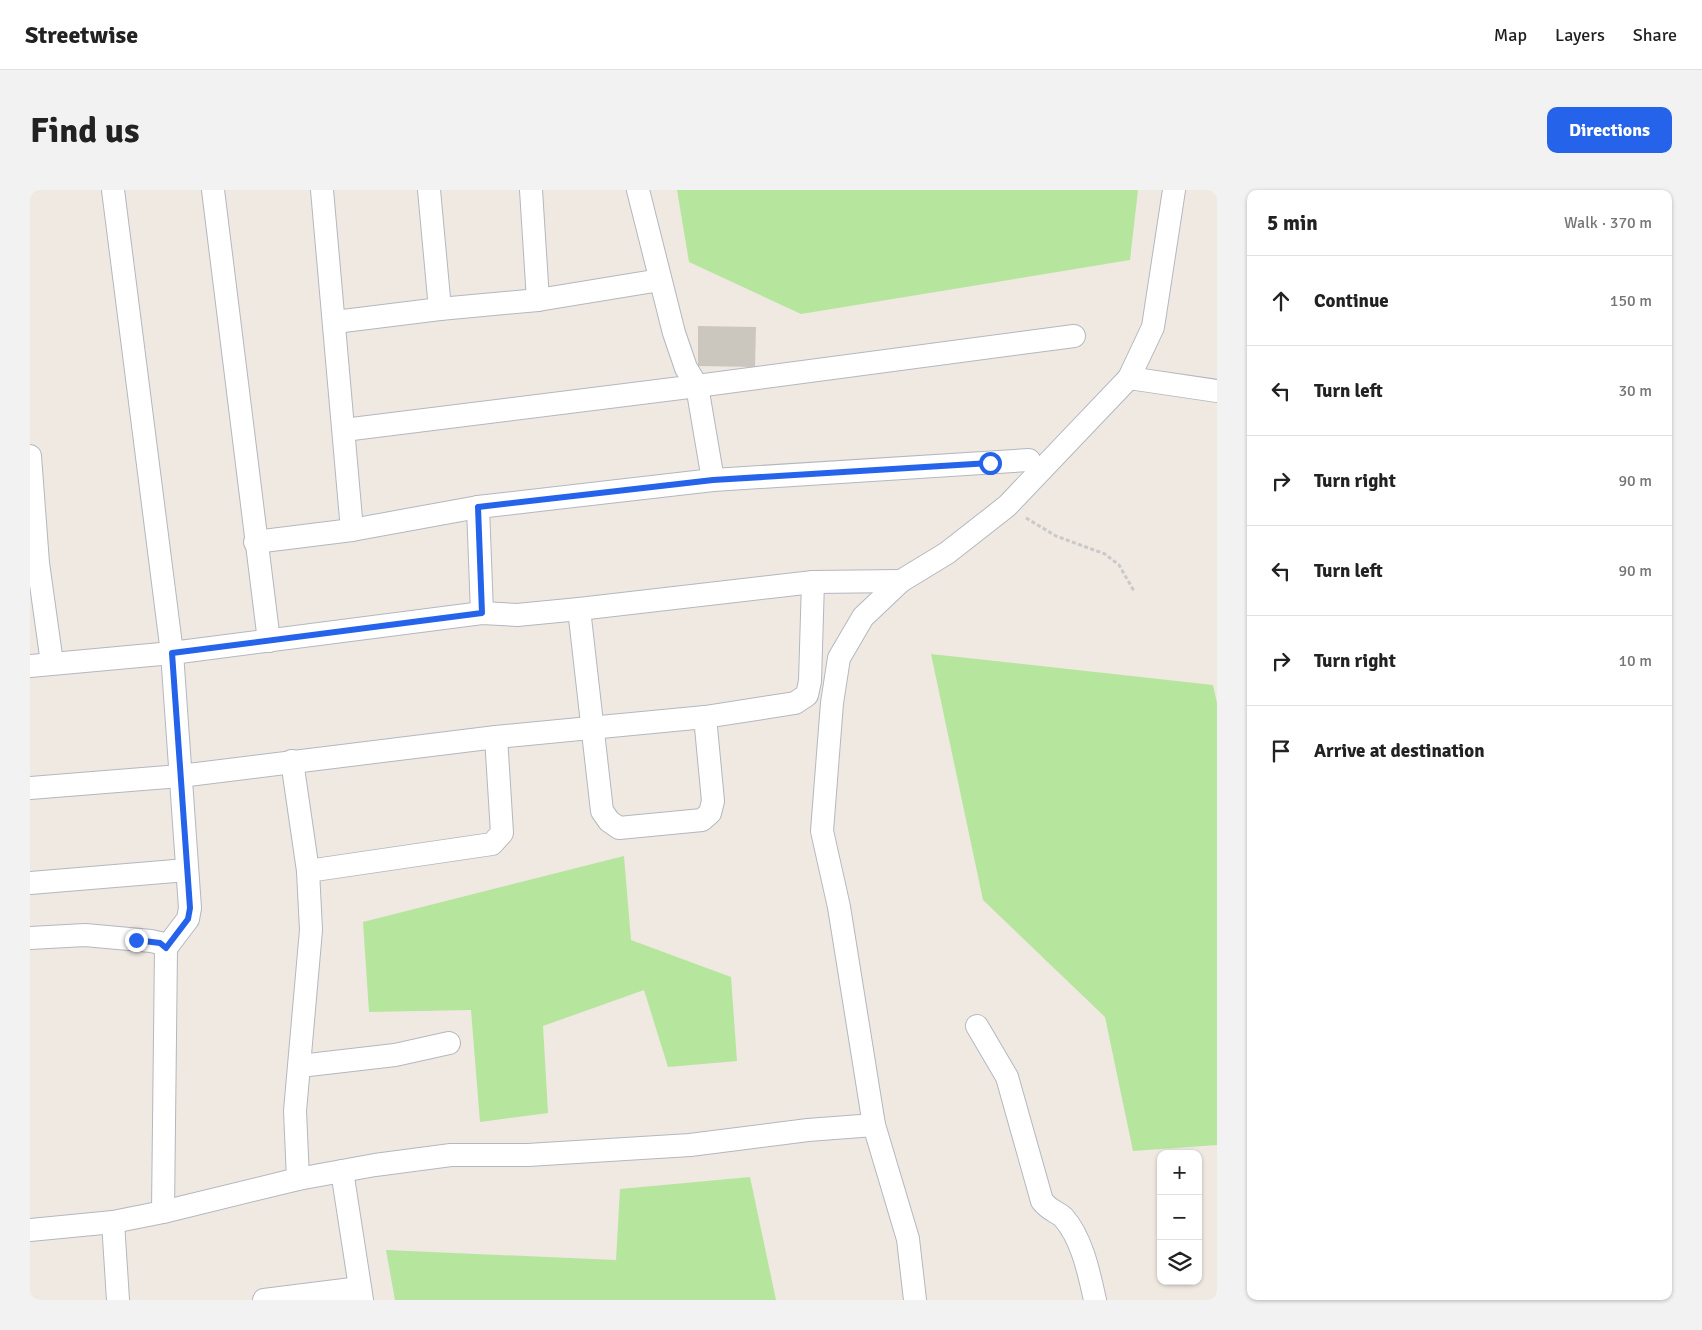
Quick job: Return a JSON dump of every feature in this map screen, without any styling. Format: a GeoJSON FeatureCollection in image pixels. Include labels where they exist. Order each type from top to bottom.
{"type":"FeatureCollection","features":[{"type":"Feature","properties":{"kind":"street"},"geometry":{"type":"LineString","coordinates":[[113,190],[172,653],[187,870],[188,919],[166,948],[162,1212]]}},
{"type":"Feature","properties":{"kind":"street"},"geometry":{"type":"LineString","coordinates":[[212,190],[269,641]]}},
{"type":"Feature","properties":{"kind":"street"},"geometry":{"type":"LineString","coordinates":[[322,190],[352,530]]}},
{"type":"Feature","properties":{"kind":"street"},"geometry":{"type":"LineString","coordinates":[[429,190],[440,309]]}},
{"type":"Feature","properties":{"kind":"street"},"geometry":{"type":"LineString","coordinates":[[531,190],[538,300]]}},
{"type":"Feature","properties":{"kind":"street"},"geometry":{"type":"LineString","coordinates":[[638,190],[674,333],[686,368],[697,386],[713,480]]}},
{"type":"Feature","properties":{"kind":"street"},"geometry":{"type":"LineString","coordinates":[[915,1300],[908,1239],[874,1124],[840,907],[822,831],[832,703],[839,658],[863,617],[901,581],[947,553],[1006,506],[1129,378],[1153,328],[1174,190]]}},
{"type":"Feature","properties":{"kind":"street"},"geometry":{"type":"LineString","coordinates":[[335,322],[440,309],[538,300],[660,280]]}},
{"type":"Feature","properties":{"kind":"street"},"geometry":{"type":"LineString","coordinates":[[344,430],[1074,336]]}},
{"type":"Feature","properties":{"kind":"street"},"geometry":{"type":"LineString","coordinates":[[1129,378],[1217,391]]}},
{"type":"Feature","properties":{"kind":"street"},"geometry":{"type":"LineString","coordinates":[[30,456],[34,564],[52,663]]}},
{"type":"Feature","properties":{"kind":"street"},"geometry":{"type":"LineString","coordinates":[[255,542],[352,530],[478,507],[713,480],[1030,460]]}},
{"type":"Feature","properties":{"kind":"street"},"geometry":{"type":"LineString","coordinates":[[478,507],[482,613]]}},
{"type":"Feature","properties":{"kind":"street"},"geometry":{"type":"LineString","coordinates":[[30,666],[172,653],[482,613],[518,614],[578,609],[812,582],[901,581]]}},
{"type":"Feature","properties":{"kind":"street"},"geometry":{"type":"LineString","coordinates":[[30,788],[180,776],[292,761],[591,729],[627,723],[705,717],[795,703],[807,695],[810,681],[812,582]]}},
{"type":"Feature","properties":{"kind":"street"},"geometry":{"type":"LineString","coordinates":[[578,609],[602,811],[609,821],[619,828],[702,820],[710,813],[713,801],[705,717]]}},
{"type":"Feature","properties":{"kind":"street"},"geometry":{"type":"LineString","coordinates":[[308,871],[492,844],[502,833],[496,738]]}},
{"type":"Feature","properties":{"kind":"street"},"geometry":{"type":"LineString","coordinates":[[292,761],[308,871],[311,930],[295,1111],[298,1179]]}},
{"type":"Feature","properties":{"kind":"street"},"geometry":{"type":"LineString","coordinates":[[30,883],[187,870]]}},
{"type":"Feature","properties":{"kind":"street"},"geometry":{"type":"LineString","coordinates":[[30,938],[85,935],[151,941],[160,943],[166,948]]}},
{"type":"Feature","properties":{"kind":"street"},"geometry":{"type":"LineString","coordinates":[[977,1026],[1007,1077],[1042,1201],[1049,1210],[1062,1216],[1078,1241],[1096,1300]]}},
{"type":"Feature","properties":{"kind":"street"},"geometry":{"type":"LineString","coordinates":[[300,1066],[395,1055],[449,1043]]}},
{"type":"Feature","properties":{"kind":"street"},"geometry":{"type":"LineString","coordinates":[[30,1230],[113,1222],[298,1179],[451,1155],[528,1155],[690,1145],[808,1130],[874,1124]]}},
{"type":"Feature","properties":{"kind":"street"},"geometry":{"type":"LineString","coordinates":[[264,1300],[361,1294],[342,1171]]}},
{"type":"Feature","properties":{"kind":"street"},"geometry":{"type":"LineString","coordinates":[[113,1222],[118,1300]]}},
{"type":"Feature","properties":{"kind":"path"},"geometry":{"type":"LineString","coordinates":[[1006,506],[1056,536],[1105,554],[1119,565],[1134,591]]}},
{"type":"Feature","properties":{"kind":"green space"},"geometry":{"type":"Polygon","coordinates":[[[677,190],[1138,190],[1130,260],[801,314],[689,262],[677,190]]]}},
{"type":"Feature","properties":{"kind":"green space"},"geometry":{"type":"Polygon","coordinates":[[[931,654],[1213,685],[1217,703],[1217,1145],[1133,1151],[1105,1017],[983,900],[931,654]]]}},
{"type":"Feature","properties":{"kind":"green space"},"geometry":{"type":"Polygon","coordinates":[[[624,856],[631,940],[731,977],[737,1061],[668,1067],[644,990],[543,1026],[548,1113],[480,1122],[471,1010],[369,1012],[363,922],[624,856]]]}},
{"type":"Feature","properties":{"kind":"green space"},"geometry":{"type":"Polygon","coordinates":[[[750,1177],[776,1300],[395,1300],[386,1250],[616,1260],[620,1189],[750,1177]]]}},
{"type":"Feature","properties":{"kind":"building"},"geometry":{"type":"Polygon","coordinates":[[[698,326],[756,327],[755,367],[698,366],[698,326]]]}},
{"type":"Feature","properties":{"kind":"route"},"geometry":{"type":"LineString","coordinates":[[136,940],[160,943],[166,948],[188,919],[190,908],[172,653],[482,613],[478,507],[713,480],[990,463]]}}]}
